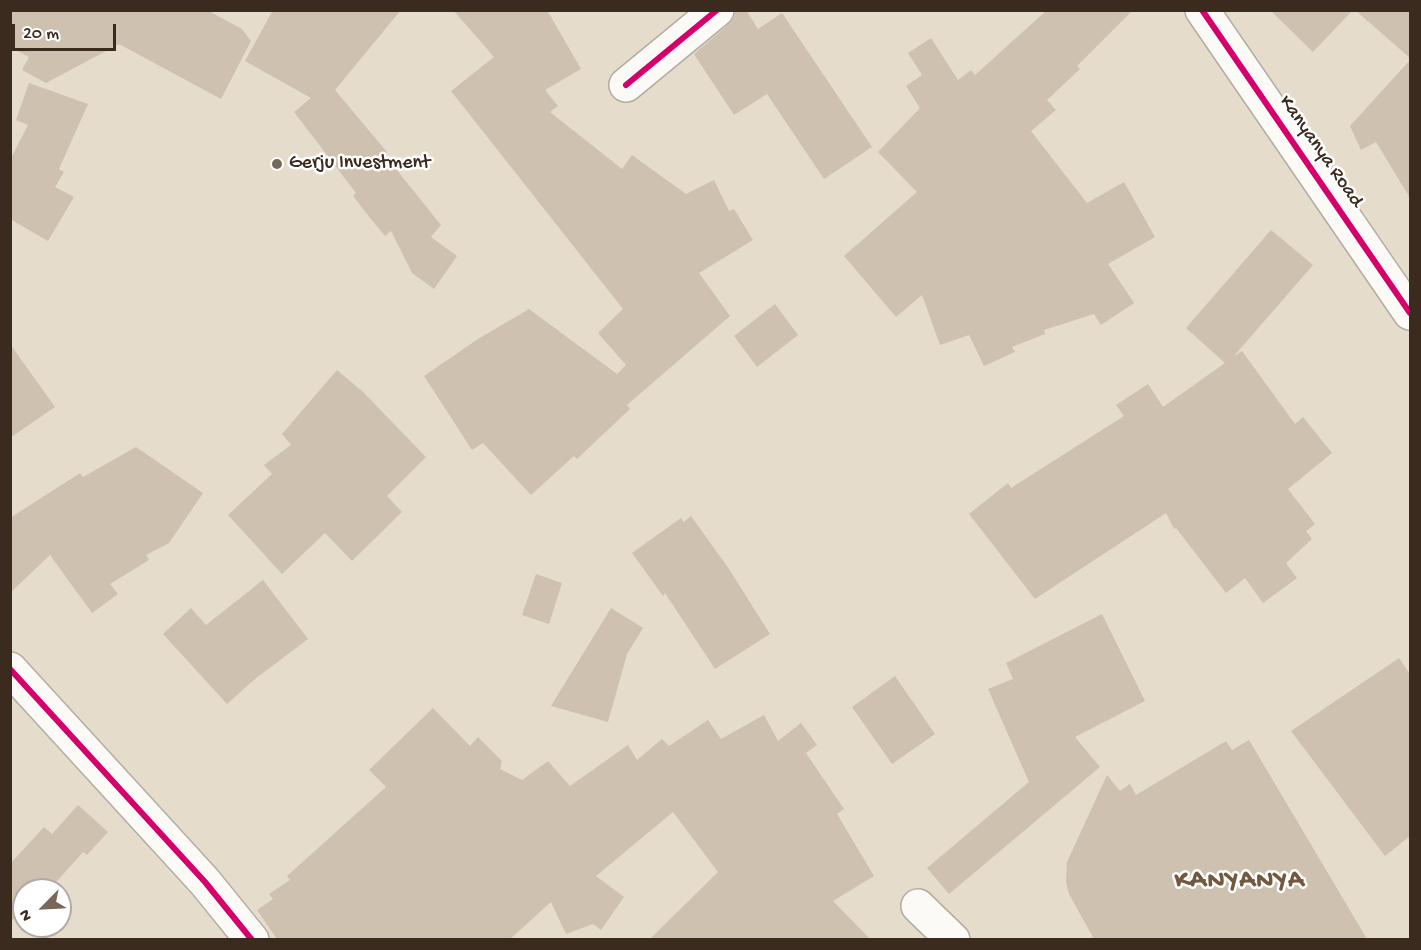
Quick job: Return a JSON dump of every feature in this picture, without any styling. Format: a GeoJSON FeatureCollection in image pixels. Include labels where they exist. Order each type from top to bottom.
{"type":"FeatureCollection","features":[{"type":"Feature","properties":{"kind":"street"},"geometry":{"type":"LineString","coordinates":[[626,85],[717,10]]}},
{"type":"Feature","properties":{"kind":"street","name":"Kanyanya Road"},"geometry":{"type":"LineString","coordinates":[[1202,10],[1410,313]]}},
{"type":"Feature","properties":{"kind":"street"},"geometry":{"type":"LineString","coordinates":[[10,669],[205,882],[252,939]]}},
{"type":"Feature","properties":{"kind":"street"},"geometry":{"type":"LineString","coordinates":[[918,906],[953,939]]}},
{"type":"Feature","properties":{"kind":"building"},"geometry":{"type":"Polygon","coordinates":[[[10,10],[207,10],[242,29],[251,41],[221,99],[119,44],[46,83],[22,70],[29,57],[10,47],[10,10]]]}},
{"type":"Feature","properties":{"kind":"building"},"geometry":{"type":"Polygon","coordinates":[[[273,10],[401,10],[335,90],[387,152],[384,154],[441,225],[431,237],[457,256],[434,289],[412,273],[391,231],[385,236],[370,218],[353,196],[356,193],[294,112],[311,98],[245,61],[273,10]]]}},
{"type":"Feature","properties":{"kind":"building"},"geometry":{"type":"Polygon","coordinates":[[[453,10],[547,10],[581,69],[545,90],[558,106],[550,112],[622,169],[632,155],[686,194],[714,180],[729,211],[734,209],[753,240],[699,273],[730,316],[627,405],[630,409],[577,459],[574,456],[531,495],[483,443],[472,450],[424,376],[478,339],[529,309],[617,374],[626,365],[598,333],[623,309],[451,91],[494,57],[453,10]]]}},
{"type":"Feature","properties":{"kind":"building"},"geometry":{"type":"Polygon","coordinates":[[[735,10],[746,10],[758,29],[782,13],[872,147],[824,179],[767,94],[734,115],[694,54],[729,24],[734,17],[735,10]]]}},
{"type":"Feature","properties":{"kind":"building"},"geometry":{"type":"Polygon","coordinates":[[[1047,10],[1133,10],[1077,66],[1080,69],[1047,100],[1056,110],[1031,131],[1087,203],[1124,182],[1155,237],[1108,264],[1134,303],[1101,325],[1094,314],[1044,330],[1045,334],[1012,347],[1015,352],[984,366],[969,335],[940,345],[922,295],[896,317],[844,256],[917,192],[878,152],[920,108],[906,86],[922,75],[908,53],[931,38],[958,80],[971,70],[975,75],[1047,10]]]}},
{"type":"Feature","properties":{"kind":"building"},"geometry":{"type":"Polygon","coordinates":[[[1270,10],[1353,10],[1313,52],[1270,10]]]}},
{"type":"Feature","properties":{"kind":"building"},"geometry":{"type":"Polygon","coordinates":[[[1355,10],[1410,10],[1410,58],[1355,10]]]}},
{"type":"Feature","properties":{"kind":"building"},"geometry":{"type":"Polygon","coordinates":[[[1410,60],[1410,198],[1376,142],[1361,150],[1350,126],[1410,60]]]}},
{"type":"Feature","properties":{"kind":"building"},"geometry":{"type":"Polygon","coordinates":[[[29,83],[88,104],[59,169],[64,172],[55,187],[74,197],[48,241],[10,219],[10,160],[28,125],[16,120],[29,83]]]}},
{"type":"Feature","properties":{"kind":"building"},"geometry":{"type":"Polygon","coordinates":[[[1271,230],[1313,265],[1234,356],[1242,351],[1295,424],[1303,417],[1332,453],[1288,489],[1315,524],[1306,531],[1312,539],[1286,563],[1297,578],[1263,603],[1245,578],[1226,593],[1176,528],[1174,529],[1166,513],[1035,599],[969,514],[1008,483],[1011,488],[1124,416],[1116,405],[1148,384],[1163,407],[1225,363],[1186,328],[1271,230]]]}},
{"type":"Feature","properties":{"kind":"building"},"geometry":{"type":"Polygon","coordinates":[[[775,304],[798,335],[757,367],[734,336],[775,304]]]}},
{"type":"Feature","properties":{"kind":"building"},"geometry":{"type":"Polygon","coordinates":[[[10,344],[55,407],[10,438],[10,344]]]}},
{"type":"Feature","properties":{"kind":"building"},"geometry":{"type":"Polygon","coordinates":[[[337,370],[363,392],[426,457],[387,496],[402,512],[352,561],[325,533],[282,574],[228,515],[272,474],[264,465],[291,445],[282,434],[337,370]]]}},
{"type":"Feature","properties":{"kind":"building"},"geometry":{"type":"Polygon","coordinates":[[[136,447],[203,493],[169,543],[146,555],[149,560],[110,584],[118,594],[92,613],[50,555],[10,593],[10,518],[80,473],[83,477],[136,447]]]}},
{"type":"Feature","properties":{"kind":"building"},"geometry":{"type":"Polygon","coordinates":[[[691,516],[729,569],[770,634],[715,669],[665,593],[663,596],[632,553],[681,518],[684,522],[691,516]]]}},
{"type":"Feature","properties":{"kind":"building"},"geometry":{"type":"Polygon","coordinates":[[[536,574],[562,583],[549,624],[522,615],[536,574]]]}},
{"type":"Feature","properties":{"kind":"building"},"geometry":{"type":"Polygon","coordinates":[[[263,580],[308,639],[255,679],[227,704],[163,634],[191,608],[206,625],[263,580]]]}},
{"type":"Feature","properties":{"kind":"building"},"geometry":{"type":"Polygon","coordinates":[[[611,608],[643,628],[627,654],[608,722],[551,706],[611,608]]]}},
{"type":"Feature","properties":{"kind":"building"},"geometry":{"type":"Polygon","coordinates":[[[1102,614],[1145,701],[1075,737],[1100,767],[949,894],[927,868],[1029,782],[988,689],[1013,679],[1006,663],[1102,614]]]}},
{"type":"Feature","properties":{"kind":"building"},"geometry":{"type":"Polygon","coordinates":[[[1399,658],[1410,674],[1410,836],[1385,856],[1291,731],[1399,658]]]}},
{"type":"Feature","properties":{"kind":"building"},"geometry":{"type":"Polygon","coordinates":[[[895,676],[935,734],[892,764],[852,707],[895,676]]]}},
{"type":"Feature","properties":{"kind":"building"},"geometry":{"type":"Polygon","coordinates":[[[433,708],[470,746],[478,737],[502,761],[500,769],[522,780],[548,761],[570,786],[628,745],[637,760],[662,739],[669,746],[708,720],[721,739],[764,715],[778,741],[801,723],[817,745],[806,753],[844,809],[837,814],[874,876],[833,901],[870,939],[650,939],[718,872],[673,812],[596,876],[624,897],[601,930],[593,924],[566,934],[551,902],[510,939],[277,939],[257,910],[273,899],[269,894],[290,880],[287,876],[386,787],[369,770],[433,708]]]}},
{"type":"Feature","properties":{"kind":"building"},"geometry":{"type":"Polygon","coordinates":[[[1249,740],[1367,939],[1094,939],[1069,894],[1066,882],[1067,862],[1107,775],[1120,791],[1130,784],[1136,795],[1226,741],[1232,750],[1249,740]]]}},
{"type":"Feature","properties":{"kind":"building"},"geometry":{"type":"Polygon","coordinates":[[[78,805],[108,832],[87,855],[83,852],[60,878],[12,878],[12,921],[10,923],[10,864],[44,827],[52,834],[78,805]]]}},
{"type":"Feature","properties":{"kind":"cycle path"},"geometry":{"type":"LineString","coordinates":[[626,85],[717,10]]}},
{"type":"Feature","properties":{"kind":"cycle path"},"geometry":{"type":"LineString","coordinates":[[1202,10],[1410,313]]}},
{"type":"Feature","properties":{"kind":"cycle path"},"geometry":{"type":"LineString","coordinates":[[10,669],[205,882],[252,940]]}},
{"type":"Feature","properties":{"kind":"place","name":"Gerju Investment"},"geometry":{"type":"Point","coordinates":[277,164]}},
{"type":"Feature","properties":{"kind":"district","name":"KANYANYA"},"geometry":{"type":"Point","coordinates":[1240,882]}}]}
